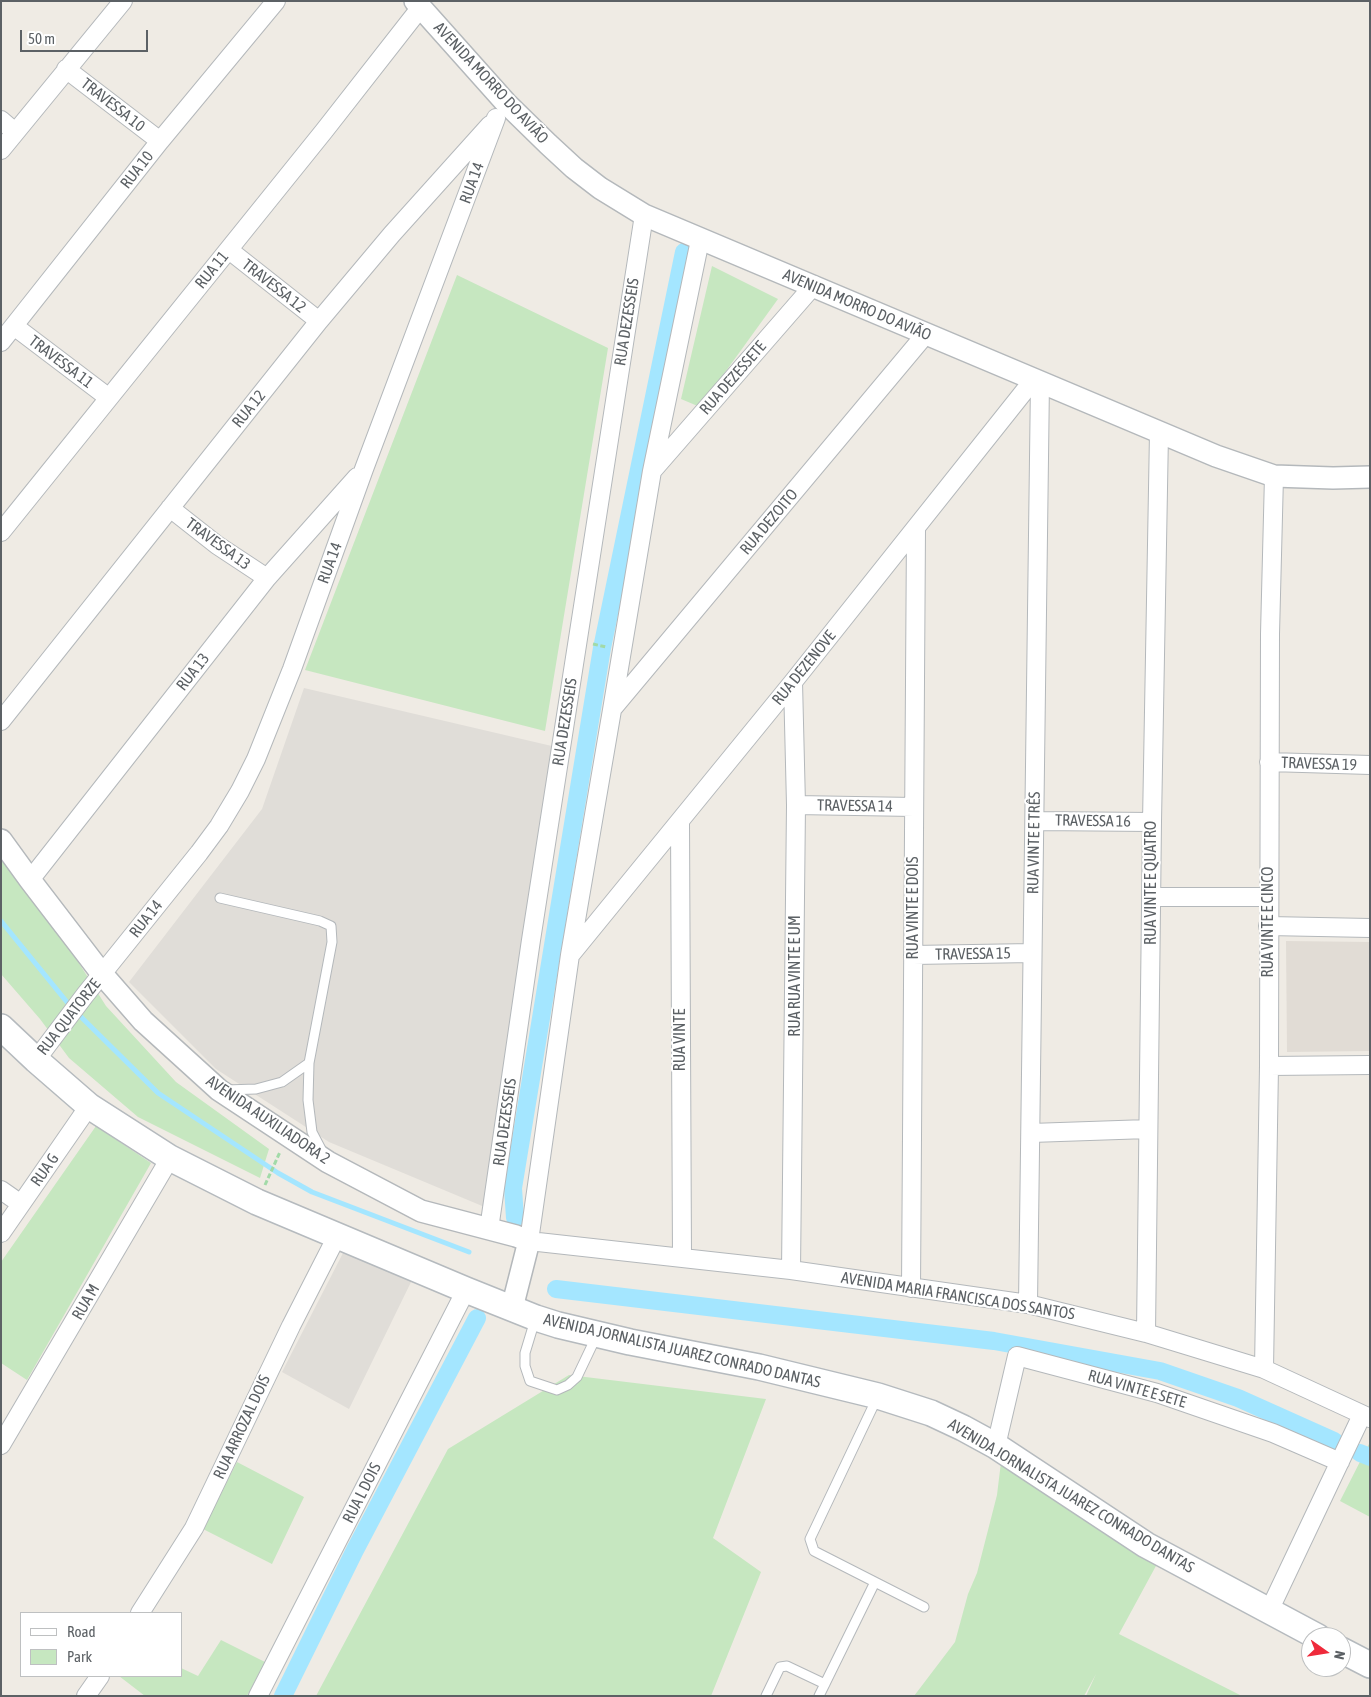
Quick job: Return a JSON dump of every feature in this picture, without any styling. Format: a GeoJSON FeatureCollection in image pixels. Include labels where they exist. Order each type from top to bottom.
{"type":"FeatureCollection","features":[{"type":"Feature","properties":{"kind":"main road","name":"AVENIDA JORNALISTA JUAREZ CONRADO DANTAS"},"geometry":{"type":"LineString","coordinates":[[1,1027],[88,1106],[170,1158],[257,1202],[536,1318],[597,1335],[759,1367],[878,1396],[931,1413],[964,1428],[996,1446],[1146,1545],[1301,1628]]}},
{"type":"Feature","properties":{"kind":"main road"},"geometry":{"type":"LineString","coordinates":[[1351,1655],[1370,1665]]}},
{"type":"Feature","properties":{"kind":"street"},"geometry":{"type":"LineString","coordinates":[[1,150],[123,1]]}},
{"type":"Feature","properties":{"kind":"street","name":"RUA 10"},"geometry":{"type":"LineString","coordinates":[[1,342],[160,141],[276,1]]}},
{"type":"Feature","properties":{"kind":"street","name":"AVENIDA MORRO DO AVIÃO"},"geometry":{"type":"LineString","coordinates":[[418,4],[501,111],[600,188],[644,215],[1216,456],[1274,476],[1370,477]]}},
{"type":"Feature","properties":{"kind":"street","name":"RUA 11"},"geometry":{"type":"LineString","coordinates":[[1,532],[229,250],[418,4]]}},
{"type":"Feature","properties":{"kind":"street","name":"TRAVESSA 10"},"geometry":{"type":"LineString","coordinates":[[66,69],[160,141]]}},
{"type":"Feature","properties":{"kind":"street","name":"RUA 12"},"geometry":{"type":"LineString","coordinates":[[1,722],[319,322],[392,234],[501,111]]}},
{"type":"Feature","properties":{"kind":"street","name":"RUA 14"},"geometry":{"type":"LineString","coordinates":[[102,974],[219,826],[240,792],[256,759],[292,668],[364,469],[501,111]]}},
{"type":"Feature","properties":{"kind":"street"},"geometry":{"type":"LineString","coordinates":[[1,120],[15,132]]}},
{"type":"Feature","properties":{"kind":"street","name":"RUA DEZESSEIS"},"geometry":{"type":"LineString","coordinates":[[489,1229],[531,940],[644,215]]}},
{"type":"Feature","properties":{"kind":"street"},"geometry":{"type":"LineString","coordinates":[[512,1308],[529,1241],[570,955],[652,471],[700,240]]}},
{"type":"Feature","properties":{"kind":"street","name":"TRAVESSA 12"},"geometry":{"type":"LineString","coordinates":[[229,250],[319,322]]}},
{"type":"Feature","properties":{"kind":"street","name":"RUA DEZESSETE"},"geometry":{"type":"LineString","coordinates":[[652,471],[814,285]]}},
{"type":"Feature","properties":{"kind":"street","name":"TRAVESSA 11"},"geometry":{"type":"LineString","coordinates":[[14,326],[109,398]]}},
{"type":"Feature","properties":{"kind":"street","name":"RUA DEZOITO"},"geometry":{"type":"LineString","coordinates":[[612,710],[926,335]]}},
{"type":"Feature","properties":{"kind":"street","name":"RUA DEZENOVE"},"geometry":{"type":"LineString","coordinates":[[570,955],[680,822],[1037,380]]}},
{"type":"Feature","properties":{"kind":"street","name":"RUA VINTE E TRÊS"},"geometry":{"type":"LineString","coordinates":[[1028,1304],[1035,821],[1037,380]]}},
{"type":"Feature","properties":{"kind":"street","name":"RUA VINTE E QUATRO"},"geometry":{"type":"LineString","coordinates":[[1146,1333],[1159,433]]}},
{"type":"Feature","properties":{"kind":"street","name":"RUA 13"},"geometry":{"type":"LineString","coordinates":[[30,880],[267,578],[364,469]]}},
{"type":"Feature","properties":{"kind":"street","name":"RUA VINTE E CINCO"},"geometry":{"type":"LineString","coordinates":[[1264,1369],[1269,1066],[1270,634],[1274,476]]}},
{"type":"Feature","properties":{"kind":"street","name":"TRAVESSA 13"},"geometry":{"type":"LineString","coordinates":[[170,508],[217,546],[267,578]]}},
{"type":"Feature","properties":{"kind":"street","name":"RUA VINTE E DOIS"},"geometry":{"type":"LineString","coordinates":[[911,1288],[916,528]]}},
{"type":"Feature","properties":{"kind":"street","name":"RUA RUA VINTE E UM"},"geometry":{"type":"LineString","coordinates":[[791,1270],[796,805],[793,682]]}},
{"type":"Feature","properties":{"kind":"street","name":"TRAVESSA 19"},"geometry":{"type":"LineString","coordinates":[[1269,762],[1370,766]]}},
{"type":"Feature","properties":{"kind":"street","name":"TRAVESSA 14"},"geometry":{"type":"LineString","coordinates":[[796,805],[914,807]]}},
{"type":"Feature","properties":{"kind":"street","name":"TRAVESSA 16"},"geometry":{"type":"LineString","coordinates":[[1035,821],[1152,822]]}},
{"type":"Feature","properties":{"kind":"street","name":"RUA VINTE"},"geometry":{"type":"LineString","coordinates":[[680,822],[682,1257]]}},
{"type":"Feature","properties":{"kind":"street","name":"AVENIDA AUXILIADORA 2"},"geometry":{"type":"LineString","coordinates":[[1,840],[102,974],[143,1021],[218,1090],[328,1162],[421,1212],[529,1241]]}},
{"type":"Feature","properties":{"kind":"street"},"geometry":{"type":"LineString","coordinates":[[1152,897],[1268,897]]}},
{"type":"Feature","properties":{"kind":"street"},"geometry":{"type":"LineString","coordinates":[[1268,926],[1370,928]]}},
{"type":"Feature","properties":{"kind":"street","name":"TRAVESSA 15"},"geometry":{"type":"LineString","coordinates":[[913,955],[1032,954]]}},
{"type":"Feature","properties":{"kind":"street","name":"RUA QUATORZE"},"geometry":{"type":"LineString","coordinates":[[36,1060],[102,974]]}},
{"type":"Feature","properties":{"kind":"street"},"geometry":{"type":"LineString","coordinates":[[1269,1066],[1370,1065]]}},
{"type":"Feature","properties":{"kind":"street","name":"RUA G"},"geometry":{"type":"LineString","coordinates":[[1,1233],[88,1106]]}},
{"type":"Feature","properties":{"kind":"street"},"geometry":{"type":"LineString","coordinates":[[1030,1133],[1148,1129]]}},
{"type":"Feature","properties":{"kind":"street","name":"RUA M"},"geometry":{"type":"LineString","coordinates":[[1,1445],[170,1158]]}},
{"type":"Feature","properties":{"kind":"street"},"geometry":{"type":"LineString","coordinates":[[1,1190],[21,1204]]}},
{"type":"Feature","properties":{"kind":"street","name":"RUA ARROZAL DOIS"},"geometry":{"type":"LineString","coordinates":[[141,1612],[194,1528],[291,1326],[337,1236]]}},
{"type":"Feature","properties":{"kind":"street","name":"AVENIDA MARIA FRANCISCA DOS SANTOS"},"geometry":{"type":"LineString","coordinates":[[529,1241],[791,1270],[1028,1304],[1146,1333],[1264,1369],[1366,1417]]}},
{"type":"Feature","properties":{"kind":"street","name":"RUA L DOIS"},"geometry":{"type":"LineString","coordinates":[[258,1696],[466,1290]]}},
{"type":"Feature","properties":{"kind":"street","name":"RUA VINTE E SETE"},"geometry":{"type":"LineString","coordinates":[[996,1446],[1017,1356],[1157,1393],[1273,1433],[1340,1462]]}},
{"type":"Feature","properties":{"kind":"street"},"geometry":{"type":"LineString","coordinates":[[1269,1611],[1340,1462],[1366,1417]]}},
{"type":"Feature","properties":{"kind":"street"},"geometry":{"type":"LineString","coordinates":[[86,1696],[99,1677]]}},
{"type":"Feature","properties":{"kind":"lane"},"geometry":{"type":"LineString","coordinates":[[220,898],[320,921],[331,926],[332,942],[309,1063],[308,1100],[312,1132],[328,1162]]}},
{"type":"Feature","properties":{"kind":"lane"},"geometry":{"type":"LineString","coordinates":[[218,1090],[256,1090],[282,1082],[309,1063]]}},
{"type":"Feature","properties":{"kind":"lane"},"geometry":{"type":"LineString","coordinates":[[536,1318],[525,1353],[525,1366],[530,1381],[558,1390],[568,1385],[577,1377],[597,1335]]}},
{"type":"Feature","properties":{"kind":"lane"},"geometry":{"type":"LineString","coordinates":[[878,1396],[810,1540],[814,1551],[924,1607]]}},
{"type":"Feature","properties":{"kind":"lane"},"geometry":{"type":"LineString","coordinates":[[819,1696],[875,1582]]}},
{"type":"Feature","properties":{"kind":"lane"},"geometry":{"type":"LineString","coordinates":[[766,1696],[780,1667],[788,1666],[825,1684]]}},
{"type":"Feature","properties":{"kind":"path"},"geometry":{"type":"LineString","coordinates":[[596,644],[608,647]]}},
{"type":"Feature","properties":{"kind":"path"},"geometry":{"type":"LineString","coordinates":[[267,1182],[282,1149]]}},
{"type":"Feature","properties":{"kind":"shaded area"},"geometry":{"type":"Polygon","coordinates":[[[304,688],[556,747],[487,1208],[329,1142],[216,1069],[129,982],[262,809],[304,688]]]}},
{"type":"Feature","properties":{"kind":"shaded area"},"geometry":{"type":"Polygon","coordinates":[[[1286,941],[1370,942],[1370,1051],[1287,1052],[1286,941]]]}},
{"type":"Feature","properties":{"kind":"shaded area"},"geometry":{"type":"Polygon","coordinates":[[[343,1253],[412,1280],[349,1409],[282,1372],[343,1253]]]}},
{"type":"Feature","properties":{"kind":"green space"},"geometry":{"type":"Polygon","coordinates":[[[712,266],[778,299],[700,407],[681,399],[712,266]]]}},
{"type":"Feature","properties":{"kind":"green space"},"geometry":{"type":"Polygon","coordinates":[[[457,275],[608,348],[545,731],[305,670],[457,275]]]}},
{"type":"Feature","properties":{"kind":"green space"},"geometry":{"type":"Polygon","coordinates":[[[1,857],[65,941],[106,1006],[176,1082],[269,1149],[260,1178],[138,1117],[69,1058],[40,1019],[1,974],[1,857]]]}},
{"type":"Feature","properties":{"kind":"green space"},"geometry":{"type":"Polygon","coordinates":[[[96,1126],[151,1163],[27,1380],[1,1363],[1,1262],[96,1126]]]}},
{"type":"Feature","properties":{"kind":"green space"},"geometry":{"type":"Polygon","coordinates":[[[569,1375],[766,1399],[713,1538],[761,1572],[711,1696],[316,1696],[448,1449],[569,1375]]]}},
{"type":"Feature","properties":{"kind":"green space"},"geometry":{"type":"Polygon","coordinates":[[[1370,1442],[1370,1517],[1340,1501],[1370,1442]]]}},
{"type":"Feature","properties":{"kind":"green space"},"geometry":{"type":"Polygon","coordinates":[[[237,1462],[304,1497],[272,1564],[203,1529],[237,1462]]]}},
{"type":"Feature","properties":{"kind":"green space"},"geometry":{"type":"Polygon","coordinates":[[[1001,1462],[1157,1564],[1119,1634],[1242,1696],[1086,1696],[1096,1674],[1084,1696],[914,1696],[955,1642],[968,1594],[977,1573],[997,1495],[1001,1462]]]}},
{"type":"Feature","properties":{"kind":"green space"},"geometry":{"type":"Polygon","coordinates":[[[221,1640],[265,1662],[247,1696],[145,1696],[120,1677],[182,1677],[182,1668],[198,1676],[221,1640]]]}},
{"type":"Feature","properties":{"kind":"waterway"},"geometry":{"type":"LineString","coordinates":[[515,1218],[513,1188],[602,648],[684,252]]}},
{"type":"Feature","properties":{"kind":"waterway"},"geometry":{"type":"LineString","coordinates":[[1,921],[71,1007],[158,1093],[278,1173],[312,1192],[469,1252]]}},
{"type":"Feature","properties":{"kind":"waterway"},"geometry":{"type":"LineString","coordinates":[[556,1289],[994,1341],[1160,1371],[1238,1398],[1334,1441]]}},
{"type":"Feature","properties":{"kind":"waterway"},"geometry":{"type":"LineString","coordinates":[[283,1696],[355,1550],[477,1318]]}},
{"type":"Feature","properties":{"kind":"waterway"},"geometry":{"type":"LineString","coordinates":[[1360,1453],[1370,1457]]}}]}
